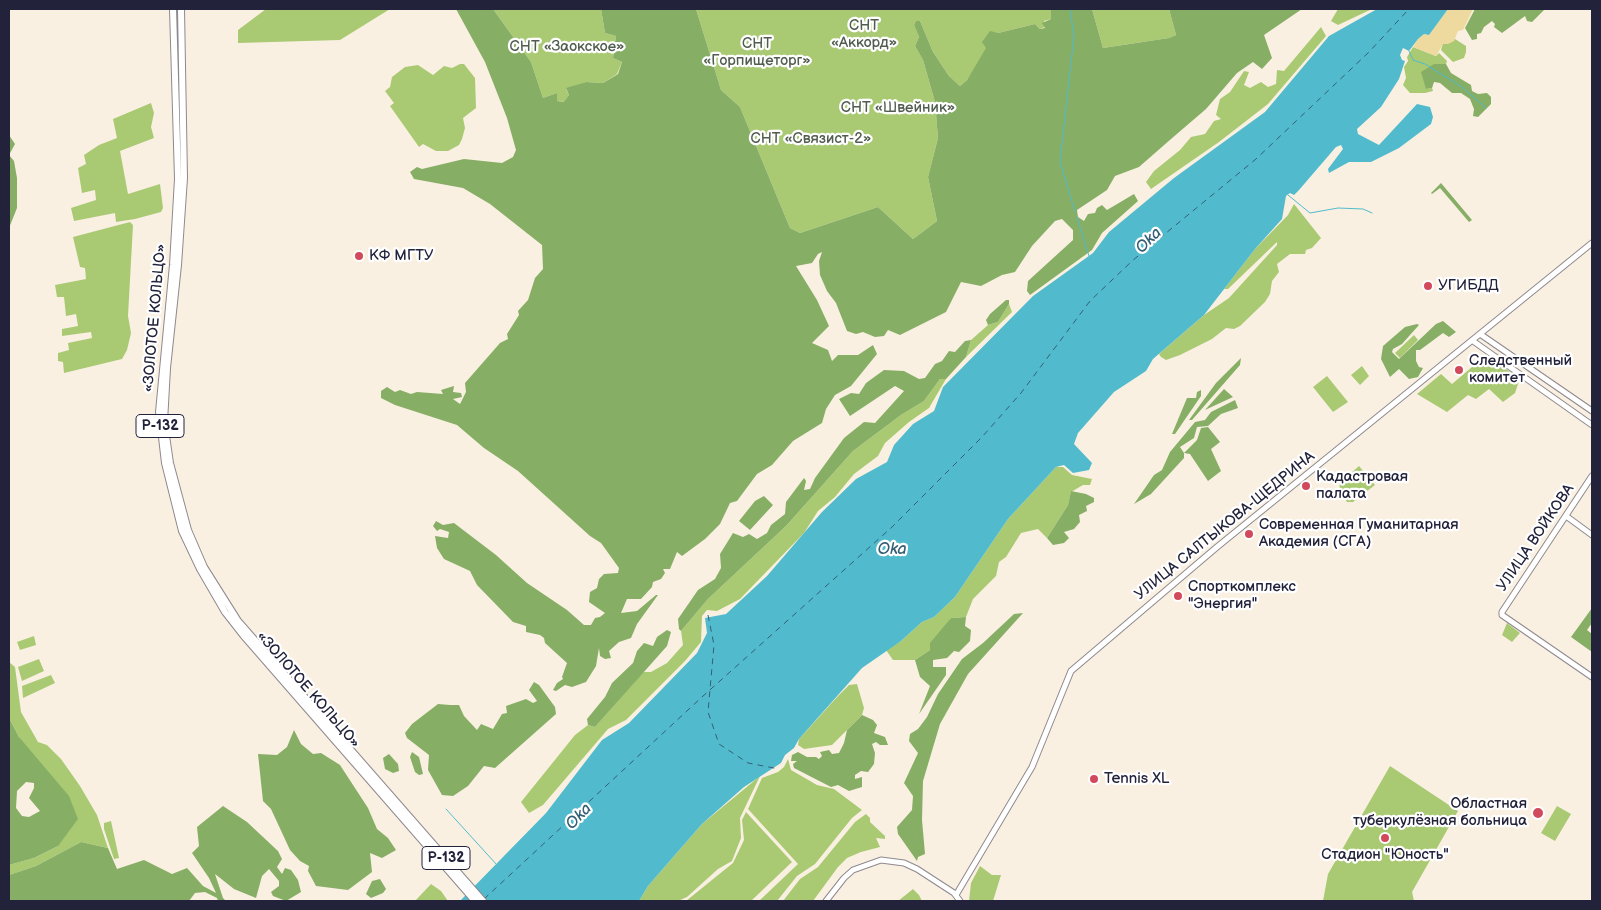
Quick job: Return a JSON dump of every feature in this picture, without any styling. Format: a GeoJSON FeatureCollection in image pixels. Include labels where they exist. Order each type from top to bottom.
{"type":"FeatureCollection","features":[{"type":"Feature","properties":{"kind":"highway","name":"«ЗОЛОТОЕ КОЛЬЦО»"},"geometry":{"type":"LineString","coordinates":[[173,9],[178,179],[173,265],[159,412],[165,463],[177,512],[189,547],[225,612],[254,648],[407,817]]}},
{"type":"Feature","properties":{"kind":"highway","name":"«ЗОЛОТОЕ КОЛЬЦО»"},"geometry":{"type":"LineString","coordinates":[[181,9],[184,178],[178,265],[169,342],[164,422],[170,463],[188,530],[204,567],[247,633],[407,817]]}},
{"type":"Feature","properties":{"kind":"highway","name":"Р-132"},"geometry":{"type":"LineString","coordinates":[[407,817],[475,901]]}},
{"type":"Feature","properties":{"kind":"highway","name":"Р-132"},"geometry":{"type":"LineString","coordinates":[[407,817],[483,901]]}},
{"type":"Feature","properties":{"kind":"main road","name":"УЛИЦА САЛТЫКОВА-ЩЕДРИНА"},"geometry":{"type":"LineString","coordinates":[[956,895],[1032,767],[1071,670],[1217,547],[1592,243]]}},
{"type":"Feature","properties":{"kind":"main road"},"geometry":{"type":"LineString","coordinates":[[1480,334],[1592,411]]}},
{"type":"Feature","properties":{"kind":"main road"},"geometry":{"type":"LineString","coordinates":[[1473,341],[1592,425]]}},
{"type":"Feature","properties":{"kind":"main road","name":"УЛИЦА ВОЙКОВА"},"geometry":{"type":"LineString","coordinates":[[1592,476],[1502,612],[1502,615],[1592,678]]}},
{"type":"Feature","properties":{"kind":"main road"},"geometry":{"type":"LineString","coordinates":[[1566,516],[1592,535]]}},
{"type":"Feature","properties":{"kind":"main road"},"geometry":{"type":"LineString","coordinates":[[826,901],[844,878],[853,870],[881,860],[890,860],[912,867],[956,895],[960,901]]}},
{"type":"Feature","properties":{"kind":"green space"},"geometry":{"type":"Polygon","coordinates":[[[266,9],[390,9],[340,40],[238,43],[238,30],[266,9]]]}},
{"type":"Feature","properties":{"kind":"green space"},"geometry":{"type":"Polygon","coordinates":[[[456,9],[493,9],[531,62],[543,98],[557,93],[557,101],[564,102],[569,95],[566,88],[586,82],[603,83],[618,74],[622,62],[613,58],[616,36],[605,33],[601,9],[696,9],[721,90],[740,107],[790,228],[800,233],[878,207],[913,239],[937,221],[928,177],[938,138],[935,102],[923,60],[915,46],[919,37],[914,25],[916,21],[920,21],[933,52],[949,76],[960,86],[967,80],[986,48],[982,42],[990,31],[998,33],[1035,24],[1040,29],[1045,28],[1042,23],[1051,19],[1051,9],[1092,9],[1103,48],[1169,38],[1176,35],[1169,9],[1302,9],[1264,35],[1272,58],[1262,69],[1253,62],[1237,73],[1206,109],[1139,167],[1115,176],[1107,190],[1077,210],[1078,217],[1084,221],[1088,214],[1095,213],[1097,208],[1102,205],[1107,210],[1134,194],[1138,201],[1102,233],[1092,250],[1030,295],[1027,291],[1028,281],[1073,240],[1073,230],[1062,219],[1055,221],[1032,246],[1015,272],[1002,275],[981,286],[961,282],[946,312],[900,335],[888,330],[884,336],[875,337],[863,332],[856,334],[847,331],[836,303],[827,291],[820,275],[819,261],[822,252],[818,254],[812,263],[796,266],[817,300],[829,326],[812,343],[828,350],[832,361],[838,355],[858,355],[873,345],[877,354],[851,386],[835,395],[826,409],[822,423],[793,441],[772,465],[757,474],[737,501],[730,503],[720,524],[705,539],[682,556],[677,552],[670,569],[663,569],[665,573],[661,579],[653,582],[652,587],[641,599],[627,599],[621,613],[637,611],[658,595],[637,624],[631,638],[619,642],[609,651],[611,658],[605,659],[600,656],[599,648],[596,666],[586,682],[572,687],[565,685],[556,691],[553,690],[557,683],[563,679],[567,663],[545,643],[544,638],[540,635],[526,632],[526,626],[513,622],[477,585],[470,571],[444,559],[437,548],[435,536],[448,538],[449,532],[440,529],[437,531],[433,526],[436,521],[443,525],[454,523],[496,555],[527,583],[567,610],[584,625],[591,625],[595,618],[605,613],[589,602],[590,592],[597,588],[599,579],[604,574],[618,573],[619,568],[601,543],[590,536],[518,471],[484,448],[457,425],[395,405],[381,398],[381,391],[387,387],[395,392],[400,390],[411,394],[417,392],[443,394],[441,390],[454,386],[453,392],[461,393],[462,397],[453,399],[460,404],[466,392],[465,383],[500,343],[508,339],[507,334],[519,315],[518,311],[528,300],[535,278],[543,269],[542,245],[490,204],[463,188],[414,179],[410,172],[417,167],[422,169],[464,159],[502,163],[513,157],[516,150],[507,118],[485,62],[456,9]]]}},
{"type":"Feature","properties":{"kind":"green space","name":"СНТ «Заокское»"},"geometry":{"type":"Polygon","coordinates":[[[493,9],[601,9],[605,33],[616,36],[613,58],[622,62],[617,74],[603,83],[586,82],[566,89],[569,95],[565,102],[557,101],[557,93],[543,98],[531,62],[493,9]]]}},
{"type":"Feature","properties":{"kind":"green space"},"geometry":{"type":"Polygon","coordinates":[[[696,9],[1051,9],[1051,19],[1044,21],[1045,27],[1040,29],[1035,24],[998,33],[967,80],[960,86],[949,76],[933,52],[920,21],[916,21],[914,25],[919,37],[915,46],[923,60],[935,102],[938,138],[928,177],[937,221],[913,239],[878,207],[800,233],[790,228],[740,107],[721,90],[696,9]]]}},
{"type":"Feature","properties":{"kind":"green space"},"geometry":{"type":"Polygon","coordinates":[[[1092,9],[1169,9],[1176,35],[1169,38],[1103,48],[1092,9]]]}},
{"type":"Feature","properties":{"kind":"green space"},"geometry":{"type":"Polygon","coordinates":[[[1338,9],[1372,9],[1338,25],[1331,21],[1338,9]]]}},
{"type":"Feature","properties":{"kind":"green space"},"geometry":{"type":"Polygon","coordinates":[[[1475,9],[1545,9],[1532,22],[1527,21],[1525,16],[1502,33],[1494,27],[1495,24],[1492,21],[1484,27],[1481,33],[1477,34],[1477,39],[1472,40],[1465,28],[1475,9]]]}},
{"type":"Feature","properties":{"kind":"green space"},"geometry":{"type":"Polygon","coordinates":[[[1321,27],[1326,36],[1268,104],[1219,142],[1151,189],[1146,182],[1154,171],[1180,150],[1191,137],[1205,134],[1214,121],[1221,119],[1216,115],[1220,99],[1230,92],[1244,71],[1249,72],[1244,85],[1250,88],[1261,82],[1268,87],[1276,84],[1277,70],[1284,71],[1321,27]]]}},
{"type":"Feature","properties":{"kind":"green space"},"geometry":{"type":"Polygon","coordinates":[[[1455,39],[1466,46],[1466,52],[1464,58],[1453,62],[1441,50],[1443,43],[1455,39]]]}},
{"type":"Feature","properties":{"kind":"green space"},"geometry":{"type":"Polygon","coordinates":[[[1413,47],[1436,56],[1439,53],[1447,61],[1446,64],[1434,64],[1426,89],[1432,88],[1433,91],[1410,93],[1403,85],[1406,78],[1404,67],[1413,47]]]}},
{"type":"Feature","properties":{"kind":"green space"},"geometry":{"type":"Polygon","coordinates":[[[464,64],[475,78],[476,108],[463,118],[465,128],[462,139],[459,145],[448,151],[436,151],[423,144],[419,147],[390,106],[394,103],[385,91],[390,87],[392,77],[405,67],[418,65],[433,75],[444,66],[452,68],[464,64]]]}},
{"type":"Feature","properties":{"kind":"green space"},"geometry":{"type":"Polygon","coordinates":[[[1434,64],[1446,64],[1451,73],[1471,85],[1472,91],[1478,94],[1487,93],[1491,97],[1491,104],[1478,117],[1473,116],[1474,109],[1470,99],[1461,93],[1452,93],[1440,83],[1434,82],[1432,88],[1426,89],[1421,72],[1434,64]]]}},
{"type":"Feature","properties":{"kind":"green space"},"geometry":{"type":"Polygon","coordinates":[[[151,103],[154,113],[151,127],[154,138],[120,151],[128,194],[160,184],[163,208],[161,212],[116,222],[115,213],[74,221],[71,208],[96,200],[95,190],[82,193],[78,168],[86,164],[84,155],[99,145],[117,138],[113,119],[151,103]]]}},
{"type":"Feature","properties":{"kind":"green space"},"geometry":{"type":"Polygon","coordinates":[[[9,135],[15,144],[9,155],[9,135]]]}},
{"type":"Feature","properties":{"kind":"green space"},"geometry":{"type":"Polygon","coordinates":[[[9,155],[14,161],[17,178],[17,208],[9,228],[9,155]]]}},
{"type":"Feature","properties":{"kind":"green space"},"geometry":{"type":"Polygon","coordinates":[[[1441,183],[1472,220],[1469,222],[1440,188],[1431,193],[1441,183]]]}},
{"type":"Feature","properties":{"kind":"green space"},"geometry":{"type":"Polygon","coordinates":[[[1294,204],[1321,238],[1312,248],[1306,250],[1305,254],[1290,254],[1277,264],[1279,272],[1272,281],[1270,294],[1265,302],[1240,326],[1234,329],[1226,328],[1212,339],[1180,355],[1166,360],[1161,357],[1159,354],[1204,315],[1229,298],[1277,245],[1277,242],[1228,289],[1224,289],[1255,249],[1288,215],[1294,204]]]}},
{"type":"Feature","properties":{"kind":"green space"},"geometry":{"type":"Polygon","coordinates":[[[130,222],[133,225],[128,316],[131,333],[127,350],[122,359],[64,373],[63,362],[58,361],[58,353],[69,350],[68,343],[92,338],[91,332],[62,336],[62,329],[78,326],[76,314],[66,316],[64,297],[57,297],[55,285],[86,279],[85,268],[80,267],[73,237],[130,222]]]}},
{"type":"Feature","properties":{"kind":"green space"},"geometry":{"type":"Polygon","coordinates":[[[1006,300],[1009,300],[1009,304],[998,322],[988,325],[986,320],[990,314],[1006,300]]]}},
{"type":"Feature","properties":{"kind":"green space"},"geometry":{"type":"Polygon","coordinates":[[[1009,304],[1012,312],[966,357],[971,340],[988,325],[998,322],[1009,304]]]}},
{"type":"Feature","properties":{"kind":"green space"},"geometry":{"type":"Polygon","coordinates":[[[1443,321],[1456,332],[1449,337],[1443,333],[1420,350],[1416,350],[1416,361],[1419,367],[1423,368],[1418,377],[1409,379],[1399,369],[1390,377],[1381,359],[1383,346],[1405,327],[1419,325],[1402,344],[1393,349],[1392,352],[1399,359],[1436,324],[1443,321]]]}},
{"type":"Feature","properties":{"kind":"green space"},"geometry":{"type":"Polygon","coordinates":[[[1414,335],[1418,340],[1400,358],[1395,353],[1414,335]]]}},
{"type":"Feature","properties":{"kind":"green space"},"geometry":{"type":"Polygon","coordinates":[[[971,340],[966,357],[946,379],[940,379],[924,401],[901,415],[853,451],[786,526],[708,599],[681,631],[679,629],[678,619],[698,590],[715,579],[721,568],[720,554],[733,533],[743,537],[749,534],[757,539],[767,533],[771,525],[785,514],[786,502],[804,478],[806,481],[804,490],[810,489],[815,478],[844,438],[864,422],[875,423],[904,391],[895,386],[850,416],[839,399],[851,393],[859,394],[866,383],[884,370],[904,371],[919,379],[925,378],[935,364],[942,361],[949,351],[955,352],[965,341],[971,340]]]}},
{"type":"Feature","properties":{"kind":"green space"},"geometry":{"type":"Polygon","coordinates":[[[1485,356],[1520,378],[1515,393],[1503,402],[1489,389],[1476,399],[1468,395],[1447,412],[1417,394],[1441,374],[1452,384],[1485,356]]]}},
{"type":"Feature","properties":{"kind":"green space"},"geometry":{"type":"Polygon","coordinates":[[[1241,358],[1240,365],[1192,420],[1189,420],[1216,383],[1241,358]]]}},
{"type":"Feature","properties":{"kind":"green space"},"geometry":{"type":"Polygon","coordinates":[[[1362,366],[1369,376],[1360,385],[1351,375],[1362,366]]]}},
{"type":"Feature","properties":{"kind":"green space"},"geometry":{"type":"Polygon","coordinates":[[[1327,376],[1348,402],[1333,412],[1313,387],[1327,376]]]}},
{"type":"Feature","properties":{"kind":"green space"},"geometry":{"type":"Polygon","coordinates":[[[940,379],[946,379],[929,408],[885,443],[878,456],[854,474],[835,497],[818,511],[804,533],[740,599],[717,611],[707,610],[702,616],[701,642],[685,661],[626,720],[608,729],[543,805],[529,813],[521,802],[575,735],[588,725],[595,727],[643,672],[651,672],[667,663],[683,645],[681,631],[708,599],[786,526],[853,451],[901,415],[924,401],[940,379]]]}},
{"type":"Feature","properties":{"kind":"green space"},"geometry":{"type":"Polygon","coordinates":[[[1224,389],[1233,397],[1205,410],[1224,389]]]}},
{"type":"Feature","properties":{"kind":"green space"},"geometry":{"type":"Polygon","coordinates":[[[1201,390],[1201,396],[1175,434],[1172,434],[1187,398],[1196,398],[1197,392],[1201,390]]]}},
{"type":"Feature","properties":{"kind":"green space"},"geometry":{"type":"Polygon","coordinates":[[[1235,400],[1238,408],[1221,414],[1208,426],[1197,427],[1194,438],[1180,447],[1184,453],[1184,458],[1151,494],[1134,504],[1154,475],[1162,470],[1170,452],[1195,422],[1205,420],[1211,412],[1235,400]]]}},
{"type":"Feature","properties":{"kind":"green space"},"geometry":{"type":"Polygon","coordinates":[[[1208,427],[1220,442],[1211,449],[1221,471],[1208,481],[1190,454],[1184,453],[1197,440],[1201,428],[1208,427]]]}},
{"type":"Feature","properties":{"kind":"green space"},"geometry":{"type":"Polygon","coordinates":[[[1359,466],[1375,485],[1353,502],[1347,502],[1339,491],[1340,483],[1359,466]]]}},
{"type":"Feature","properties":{"kind":"green space"},"geometry":{"type":"Polygon","coordinates":[[[1056,467],[1063,467],[1072,475],[1092,479],[1090,485],[1083,485],[1071,492],[1068,505],[1047,538],[1038,529],[1021,533],[1006,557],[999,562],[996,576],[973,599],[966,617],[951,618],[930,650],[915,660],[893,660],[886,650],[901,641],[922,622],[934,617],[955,597],[1008,519],[1056,467]]]}},
{"type":"Feature","properties":{"kind":"green space"},"geometry":{"type":"Polygon","coordinates":[[[1071,491],[1086,494],[1094,498],[1094,502],[1086,506],[1087,511],[1079,515],[1080,522],[1074,529],[1064,532],[1069,538],[1064,543],[1053,545],[1047,538],[1068,505],[1071,491]]]}},
{"type":"Feature","properties":{"kind":"green space"},"geometry":{"type":"Polygon","coordinates":[[[764,496],[773,505],[750,530],[739,521],[755,501],[764,496]]]}},
{"type":"Feature","properties":{"kind":"green space"},"geometry":{"type":"Polygon","coordinates":[[[1592,608],[1592,623],[1587,630],[1592,634],[1592,652],[1571,637],[1592,608]]]}},
{"type":"Feature","properties":{"kind":"green space"},"geometry":{"type":"Polygon","coordinates":[[[1023,613],[968,674],[940,724],[923,781],[922,820],[925,854],[918,857],[917,861],[898,834],[897,827],[912,810],[913,796],[904,783],[918,753],[909,741],[910,734],[918,729],[927,717],[938,694],[962,659],[983,643],[1014,614],[1023,613]]]}},
{"type":"Feature","properties":{"kind":"green space"},"geometry":{"type":"Polygon","coordinates":[[[966,617],[965,626],[971,630],[970,641],[959,652],[954,651],[947,658],[933,660],[933,667],[946,667],[946,675],[919,714],[930,686],[920,677],[915,660],[930,650],[930,643],[951,618],[966,617]]]}},
{"type":"Feature","properties":{"kind":"green space"},"geometry":{"type":"Polygon","coordinates":[[[1507,623],[1520,633],[1512,642],[1502,635],[1507,623]]]}},
{"type":"Feature","properties":{"kind":"green space"},"geometry":{"type":"Polygon","coordinates":[[[667,630],[671,632],[667,646],[595,727],[588,725],[587,719],[605,697],[612,683],[633,663],[637,651],[644,643],[653,646],[657,637],[667,630]]]}},
{"type":"Feature","properties":{"kind":"green space"},"geometry":{"type":"Polygon","coordinates":[[[34,636],[36,645],[20,650],[17,642],[34,636]]]}},
{"type":"Feature","properties":{"kind":"green space"},"geometry":{"type":"Polygon","coordinates":[[[39,659],[44,671],[22,681],[18,667],[39,659]]]}},
{"type":"Feature","properties":{"kind":"green space"},"geometry":{"type":"Polygon","coordinates":[[[9,662],[15,667],[21,712],[38,742],[47,745],[61,759],[80,786],[97,815],[108,848],[81,842],[36,866],[9,875],[9,865],[34,858],[58,846],[19,737],[9,718],[9,662]]]}},
{"type":"Feature","properties":{"kind":"green space"},"geometry":{"type":"Polygon","coordinates":[[[51,675],[55,683],[23,698],[22,686],[51,675]]]}},
{"type":"Feature","properties":{"kind":"green space"},"geometry":{"type":"Polygon","coordinates":[[[534,682],[539,685],[555,707],[556,714],[495,768],[484,766],[468,786],[453,796],[442,795],[428,770],[429,755],[407,738],[405,733],[412,724],[438,704],[459,705],[464,716],[477,730],[481,724],[493,729],[502,714],[507,713],[506,706],[526,699],[533,703],[537,701],[529,690],[534,682]]]}},
{"type":"Feature","properties":{"kind":"green space"},"geometry":{"type":"Polygon","coordinates":[[[857,684],[864,708],[862,715],[832,745],[804,749],[798,745],[799,739],[838,696],[849,685],[857,684]]]}},
{"type":"Feature","properties":{"kind":"green space"},"geometry":{"type":"Polygon","coordinates":[[[862,715],[873,720],[877,725],[874,733],[885,737],[888,745],[880,745],[876,742],[872,744],[875,753],[874,764],[868,772],[861,771],[855,775],[855,779],[862,777],[862,787],[849,791],[838,785],[831,787],[794,768],[793,764],[797,761],[791,761],[792,755],[798,752],[807,757],[819,759],[822,756],[820,752],[829,750],[832,754],[839,753],[847,730],[862,715]]]}},
{"type":"Feature","properties":{"kind":"green space"},"geometry":{"type":"Polygon","coordinates":[[[9,718],[19,737],[69,796],[78,819],[58,846],[34,858],[9,865],[9,718]],[[26,782],[17,791],[16,808],[22,816],[29,817],[40,811],[29,798],[34,788],[34,783],[26,782]]]}},
{"type":"Feature","properties":{"kind":"green space"},"geometry":{"type":"Polygon","coordinates":[[[294,730],[301,744],[313,754],[321,753],[340,765],[368,808],[377,829],[388,838],[396,850],[382,858],[370,853],[372,872],[348,890],[316,886],[308,871],[309,866],[300,861],[290,850],[271,809],[263,801],[258,754],[277,755],[287,747],[294,730]]]}},
{"type":"Feature","properties":{"kind":"green space"},"geometry":{"type":"Polygon","coordinates":[[[412,752],[419,757],[423,774],[419,775],[415,772],[410,757],[412,752]]]}},
{"type":"Feature","properties":{"kind":"green space"},"geometry":{"type":"Polygon","coordinates":[[[389,754],[398,764],[399,771],[393,773],[385,769],[383,758],[389,754]]]}},
{"type":"Feature","properties":{"kind":"green space"},"geometry":{"type":"Polygon","coordinates":[[[788,759],[791,770],[817,785],[834,789],[862,810],[852,818],[815,864],[797,876],[777,901],[759,901],[798,864],[748,809],[762,778],[778,772],[784,767],[788,759]]]}},
{"type":"Feature","properties":{"kind":"green space"},"geometry":{"type":"Polygon","coordinates":[[[1390,766],[1458,811],[1412,892],[1414,901],[1323,901],[1328,874],[1390,766]]]}},
{"type":"Feature","properties":{"kind":"green space"},"geometry":{"type":"Polygon","coordinates":[[[760,776],[740,818],[741,838],[732,861],[718,869],[687,897],[678,901],[639,901],[648,886],[702,824],[760,776]]]}},
{"type":"Feature","properties":{"kind":"green space"},"geometry":{"type":"Polygon","coordinates":[[[223,806],[247,822],[278,851],[282,859],[277,867],[282,874],[285,868],[291,870],[298,880],[301,892],[286,901],[273,896],[271,892],[279,886],[279,881],[269,869],[262,876],[256,898],[234,889],[215,874],[223,898],[226,901],[218,901],[217,898],[205,892],[195,893],[189,901],[9,901],[9,875],[36,866],[81,842],[108,848],[117,869],[144,860],[172,874],[187,868],[203,886],[216,893],[209,878],[192,853],[199,846],[197,827],[223,806]]]}},
{"type":"Feature","properties":{"kind":"green space"},"geometry":{"type":"Polygon","coordinates":[[[1557,806],[1571,814],[1555,841],[1541,833],[1557,806]]]}},
{"type":"Feature","properties":{"kind":"green space"},"geometry":{"type":"Polygon","coordinates":[[[746,812],[792,862],[751,901],[686,901],[733,863],[744,840],[742,820],[746,812]]]}},
{"type":"Feature","properties":{"kind":"green space"},"geometry":{"type":"Polygon","coordinates":[[[866,814],[870,818],[870,822],[885,836],[885,839],[876,838],[880,847],[847,858],[813,901],[783,901],[800,879],[818,867],[855,822],[866,814]]]}},
{"type":"Feature","properties":{"kind":"green space"},"geometry":{"type":"Polygon","coordinates":[[[111,821],[119,858],[114,859],[104,829],[104,823],[111,821]]]}},
{"type":"Feature","properties":{"kind":"green space"},"geometry":{"type":"Polygon","coordinates":[[[980,866],[992,875],[1001,875],[993,901],[969,901],[971,883],[980,866]]]}},
{"type":"Feature","properties":{"kind":"green space"},"geometry":{"type":"Polygon","coordinates":[[[380,879],[386,889],[383,893],[371,898],[366,894],[372,881],[380,879]]]}},
{"type":"Feature","properties":{"kind":"green space"},"geometry":{"type":"Polygon","coordinates":[[[431,884],[441,891],[448,901],[415,901],[431,884]]]}},
{"type":"Feature","properties":{"kind":"green space"},"geometry":{"type":"Polygon","coordinates":[[[913,889],[922,901],[898,901],[913,889]]]}},
{"type":"Feature","properties":{"kind":"sand"},"geometry":{"type":"Polygon","coordinates":[[[1448,9],[1473,9],[1463,30],[1458,31],[1454,41],[1443,44],[1436,56],[1413,47],[1424,34],[1429,35],[1448,9]]]}},
{"type":"Feature","properties":{"kind":"water","name":"Oka"},"geometry":{"type":"Polygon","coordinates":[[[1377,9],[1448,9],[1429,35],[1424,34],[1409,51],[1403,48],[1400,55],[1402,60],[1405,61],[1399,79],[1381,107],[1357,129],[1358,134],[1379,145],[1417,104],[1430,107],[1433,117],[1431,124],[1399,148],[1371,162],[1349,162],[1329,173],[1328,169],[1343,149],[1341,145],[1336,147],[1294,195],[1290,193],[1286,196],[1282,219],[1255,249],[1204,315],[1153,359],[1146,371],[1114,392],[1078,433],[1074,444],[1092,463],[1089,470],[1073,473],[1064,465],[1056,467],[1008,519],[955,597],[934,617],[922,622],[901,641],[862,668],[799,739],[794,748],[785,755],[781,763],[744,787],[702,824],[648,886],[639,901],[460,901],[546,813],[602,740],[629,723],[697,653],[707,633],[705,618],[726,614],[767,576],[822,512],[856,479],[887,462],[894,445],[913,424],[934,411],[943,387],[1033,296],[1093,253],[1109,232],[1174,178],[1265,112],[1329,36],[1377,9]]]}},
{"type":"Feature","properties":{"kind":"waterway"},"geometry":{"type":"LineString","coordinates":[[1070,9],[1074,36],[1060,162],[1075,212]]}},
{"type":"Feature","properties":{"kind":"waterway"},"geometry":{"type":"LineString","coordinates":[[1409,51],[1413,60],[1425,64],[1462,87],[1486,108]]}},
{"type":"Feature","properties":{"kind":"waterway"},"geometry":{"type":"LineString","coordinates":[[1288,195],[1310,213],[1338,208],[1363,209],[1372,213]]}},
{"type":"Feature","properties":{"kind":"waterway"},"geometry":{"type":"LineString","coordinates":[[1077,217],[1089,256]]}},
{"type":"Feature","properties":{"kind":"waterway"},"geometry":{"type":"LineString","coordinates":[[446,809],[497,865]]}},
{"type":"Feature","properties":{"kind":"ferry route"},"geometry":{"type":"LineString","coordinates":[[484,899],[702,697],[891,528],[982,437],[1021,393],[1090,301],[1132,261],[1256,159],[1369,52],[1409,9]]}},
{"type":"Feature","properties":{"kind":"ferry route"},"geometry":{"type":"LineString","coordinates":[[708,615],[714,645],[708,712],[719,744],[748,763],[779,769]]}},
{"type":"Feature","properties":{"kind":"place","name":"КФ МГТУ"},"geometry":{"type":"Point","coordinates":[359,256]}},
{"type":"Feature","properties":{"kind":"place","name":"УГИБДД"},"geometry":{"type":"Point","coordinates":[1428,286]}},
{"type":"Feature","properties":{"kind":"place","name":"Следственный комитет"},"geometry":{"type":"Point","coordinates":[1459,370]}},
{"type":"Feature","properties":{"kind":"place","name":"Кадастровая палата"},"geometry":{"type":"Point","coordinates":[1306,486]}},
{"type":"Feature","properties":{"kind":"place","name":"Современная Гуманитарная Академия (СГА)"},"geometry":{"type":"Point","coordinates":[1249,534]}},
{"type":"Feature","properties":{"kind":"place","name":"Спорткомплекс \"Энергия\""},"geometry":{"type":"Point","coordinates":[1178,596]}},
{"type":"Feature","properties":{"kind":"place","name":"Tennis XL"},"geometry":{"type":"Point","coordinates":[1094,779]}},
{"type":"Feature","properties":{"kind":"place","name":"Областная туберкулёзная больница"},"geometry":{"type":"Point","coordinates":[1538,813]}},
{"type":"Feature","properties":{"kind":"place","name":"Стадион \"Юность\""},"geometry":{"type":"Point","coordinates":[1385,838]}},
{"type":"Feature","properties":{"kind":"park label","name":"СНТ «Аккорд»"},"geometry":{"type":"Point","coordinates":[864,34]}},
{"type":"Feature","properties":{"kind":"park label","name":"СНТ «Горпищеторг»"},"geometry":{"type":"Point","coordinates":[757,52]}},
{"type":"Feature","properties":{"kind":"park label","name":"СНТ «Швейник»"},"geometry":{"type":"Point","coordinates":[898,108]}},
{"type":"Feature","properties":{"kind":"park label","name":"СНТ «Связист-2»"},"geometry":{"type":"Point","coordinates":[811,139]}}]}
